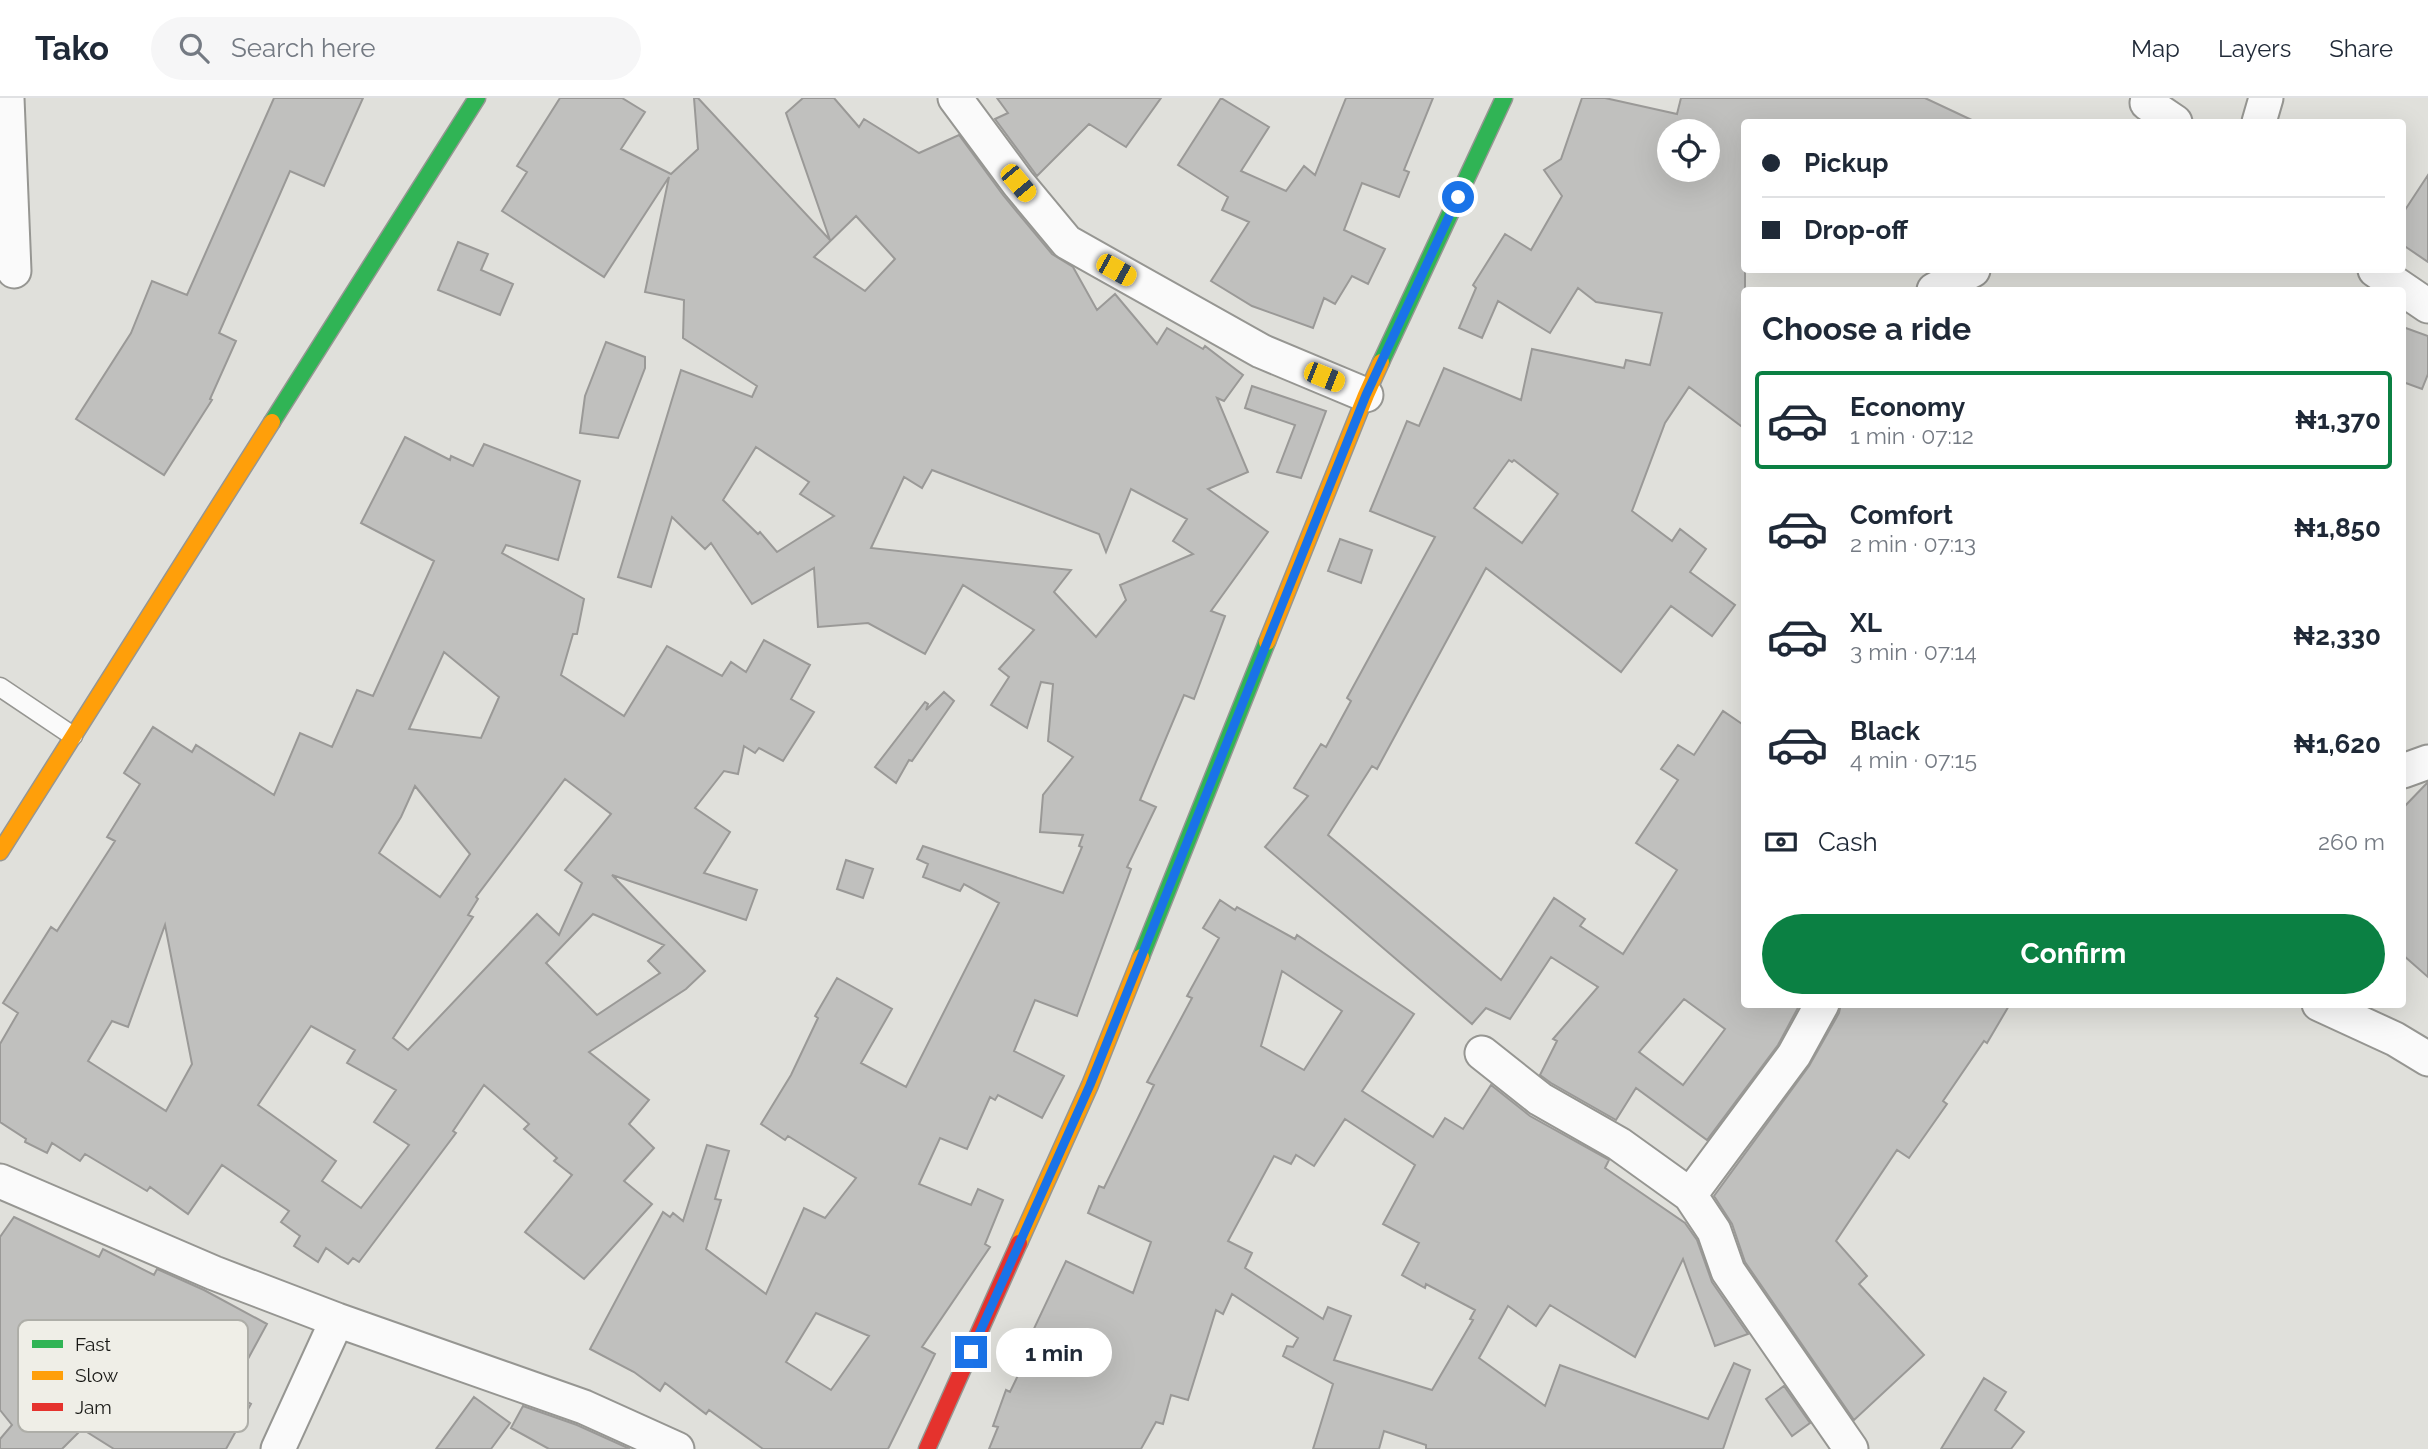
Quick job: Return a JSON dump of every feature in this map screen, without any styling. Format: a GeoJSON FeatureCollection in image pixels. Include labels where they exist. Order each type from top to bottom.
{"type":"FeatureCollection","features":[{"type":"Feature","properties":{"kind":"street"},"geometry":{"type":"LineString","coordinates":[[8,98],[13,271]]}},
{"type":"Feature","properties":{"kind":"street"},"geometry":{"type":"LineString","coordinates":[[0,852],[477,98]]}},
{"type":"Feature","properties":{"kind":"street"},"geometry":{"type":"LineString","coordinates":[[955,98],[1018,183],[1068,242],[1261,351],[1366,395]]}},
{"type":"Feature","properties":{"kind":"street"},"geometry":{"type":"LineString","coordinates":[[927,1449],[1090,1085],[1366,395],[1504,98]]}},
{"type":"Feature","properties":{"kind":"street"},"geometry":{"type":"LineString","coordinates":[[2260,119],[2266,98]]}},
{"type":"Feature","properties":{"kind":"street"},"geometry":{"type":"LineString","coordinates":[[2143,108],[2168,119]]}},
{"type":"Feature","properties":{"kind":"street"},"geometry":{"type":"LineString","coordinates":[[1940,287],[1967,273]]}},
{"type":"Feature","properties":{"kind":"street"},"geometry":{"type":"LineString","coordinates":[[2379,273],[2400,287]]}},
{"type":"Feature","properties":{"kind":"street"},"geometry":{"type":"LineString","coordinates":[[2406,291],[2428,306]]}},
{"type":"Feature","properties":{"kind":"street"},"geometry":{"type":"LineString","coordinates":[[2406,770],[2428,762]]}},
{"type":"Feature","properties":{"kind":"street"},"geometry":{"type":"LineString","coordinates":[[1690,1195],[1794,1055],[1820,1008]]}},
{"type":"Feature","properties":{"kind":"street"},"geometry":{"type":"LineString","coordinates":[[2328,1008],[2395,1039],[2428,1059]]}},
{"type":"Feature","properties":{"kind":"street"},"geometry":{"type":"LineString","coordinates":[[1482,1053],[1539,1099],[1619,1144],[1690,1195],[1714,1231],[1728,1271],[1851,1449]]}},
{"type":"Feature","properties":{"kind":"street"},"geometry":{"type":"LineString","coordinates":[[0,1181],[214,1273],[337,1320],[584,1407],[677,1449]]}},
{"type":"Feature","properties":{"kind":"street"},"geometry":{"type":"LineString","coordinates":[[278,1449],[337,1320]]}},
{"type":"Feature","properties":{"kind":"lane"},"geometry":{"type":"LineString","coordinates":[[0,687],[73,736]]}},
{"type":"Feature","properties":{"kind":"building"},"geometry":{"type":"Polygon","coordinates":[[[274,98],[363,98],[324,186],[290,171],[219,333],[236,341],[210,399],[212,400],[164,475],[76,419],[131,333],[152,281],[187,295],[274,98]]]}},
{"type":"Feature","properties":{"kind":"building"},"geometry":{"type":"Polygon","coordinates":[[[560,98],[622,98],[645,112],[621,149],[671,174],[698,149],[694,98],[698,98],[830,240],[786,113],[803,98],[834,98],[859,127],[864,119],[919,153],[959,135],[1003,195],[1052,254],[1073,267],[1097,310],[1115,294],[1157,344],[1167,328],[1203,349],[1205,346],[1243,375],[1224,401],[1217,398],[1248,472],[1208,489],[1268,532],[1211,611],[1225,616],[1194,699],[1184,695],[1140,800],[1156,807],[1127,867],[1131,869],[1077,1016],[1035,1000],[1014,1051],[1064,1076],[1042,1118],[998,1095],[995,1100],[990,1097],[967,1149],[940,1138],[919,1184],[971,1205],[978,1189],[1003,1200],[985,1244],[990,1247],[922,1347],[935,1354],[888,1449],[763,1449],[709,1410],[706,1414],[665,1383],[660,1391],[634,1372],[590,1349],[663,1212],[670,1217],[673,1213],[683,1221],[707,1145],[729,1151],[715,1199],[721,1200],[706,1249],[766,1294],[804,1208],[825,1218],[856,1178],[788,1136],[785,1140],[761,1124],[791,1075],[818,1018],[815,1016],[837,978],[892,1009],[861,1063],[906,1087],[999,903],[964,884],[960,891],[923,877],[928,864],[917,859],[923,846],[1063,893],[1082,847],[1079,846],[1083,835],[1040,832],[1043,795],[1073,757],[1048,741],[1053,684],[1041,682],[1027,728],[991,705],[1009,677],[999,669],[1034,630],[963,585],[925,654],[868,623],[818,627],[814,568],[752,604],[711,543],[705,549],[672,517],[651,587],[618,577],[681,370],[752,397],[757,386],[683,338],[684,300],[645,292],[669,177],[604,277],[502,211],[527,172],[517,166],[560,98]],[[856,216],[814,257],[865,291],[895,259],[856,216]],[[756,447],[723,500],[758,534],[760,532],[777,552],[834,516],[800,494],[809,482],[756,447]],[[932,470],[922,488],[904,477],[871,548],[1071,570],[1054,592],[1096,637],[1126,600],[1120,585],[1193,554],[1173,541],[1187,519],[1131,489],[1106,552],[1099,534],[932,470]],[[816,1313],[786,1362],[831,1390],[869,1336],[816,1313]]]}},
{"type":"Feature","properties":{"kind":"building"},"geometry":{"type":"Polygon","coordinates":[[[997,98],[1161,98],[1126,147],[1089,124],[1037,176],[995,119],[1008,113],[997,98]]]}},
{"type":"Feature","properties":{"kind":"building"},"geometry":{"type":"Polygon","coordinates":[[[1221,98],[1269,127],[1241,171],[1286,191],[1304,166],[1315,175],[1346,98],[1433,98],[1404,170],[1409,172],[1399,197],[1362,183],[1344,230],[1385,249],[1368,284],[1352,276],[1335,304],[1324,298],[1313,328],[1252,306],[1211,281],[1249,222],[1222,210],[1228,197],[1178,165],[1221,98]]]}},
{"type":"Feature","properties":{"kind":"building"},"geometry":{"type":"Polygon","coordinates":[[[1582,98],[1605,98],[1677,114],[1681,98],[1925,98],[1970,119],[1741,119],[1741,273],[1745,273],[1745,287],[1741,287],[1741,426],[1689,387],[1665,423],[1632,511],[1672,541],[1680,529],[1706,549],[1690,572],[1735,605],[1712,636],[1671,606],[1621,672],[1486,568],[1377,769],[1372,766],[1328,835],[1501,980],[1554,898],[1585,919],[1580,926],[1623,954],[1677,870],[1636,843],[1678,780],[1661,769],[1678,745],[1694,755],[1723,711],[1741,723],[1741,1008],[1798,1008],[1778,1045],[1707,1140],[1636,1088],[1616,1120],[1540,1075],[1557,1041],[1553,1039],[1598,987],[1551,957],[1510,1019],[1486,1008],[1472,1024],[1265,847],[1308,796],[1294,788],[1321,744],[1326,747],[1351,701],[1347,698],[1435,537],[1370,511],[1407,421],[1419,426],[1444,368],[1521,400],[1532,349],[1624,368],[1626,360],[1650,365],[1662,313],[1596,302],[1578,288],[1550,333],[1498,301],[1482,338],[1459,328],[1476,288],[1473,285],[1505,234],[1531,250],[1562,196],[1544,170],[1561,159],[1582,98]],[[1509,460],[1474,508],[1522,543],[1558,494],[1514,460],[1509,460]],[[1684,999],[1639,1052],[1683,1085],[1725,1029],[1684,999]]]}},
{"type":"Feature","properties":{"kind":"building"},"geometry":{"type":"Polygon","coordinates":[[[2428,175],[2428,262],[2406,247],[2406,208],[2428,175]]]}},
{"type":"Feature","properties":{"kind":"building"},"geometry":{"type":"Polygon","coordinates":[[[458,242],[488,254],[481,270],[513,284],[500,315],[438,290],[458,242]]]}},
{"type":"Feature","properties":{"kind":"building"},"geometry":{"type":"Polygon","coordinates":[[[2406,328],[2428,336],[2428,374],[2422,389],[2406,383],[2406,328]]]}},
{"type":"Feature","properties":{"kind":"building"},"geometry":{"type":"Polygon","coordinates":[[[606,342],[645,357],[645,368],[618,438],[580,433],[585,396],[606,342]]]}},
{"type":"Feature","properties":{"kind":"building"},"geometry":{"type":"Polygon","coordinates":[[[1252,386],[1326,411],[1301,478],[1277,472],[1295,425],[1245,408],[1252,386]]]}},
{"type":"Feature","properties":{"kind":"building"},"geometry":{"type":"Polygon","coordinates":[[[405,437],[450,460],[451,456],[473,466],[484,444],[580,481],[558,560],[506,545],[502,553],[584,599],[577,634],[573,634],[561,675],[624,716],[667,646],[722,676],[731,662],[746,672],[764,640],[810,665],[791,699],[814,712],[783,761],[759,748],[755,753],[744,746],[738,774],[724,771],[695,808],[730,832],[704,873],[757,890],[746,920],[612,875],[705,971],[686,989],[589,1052],[649,1100],[629,1124],[654,1148],[624,1181],[652,1204],[584,1279],[525,1232],[572,1175],[554,1161],[557,1158],[524,1129],[529,1124],[484,1085],[453,1131],[456,1133],[359,1262],[353,1258],[348,1264],[326,1248],[318,1262],[294,1246],[300,1236],[281,1222],[289,1211],[222,1165],[188,1214],[150,1187],[147,1191],[85,1154],[80,1161],[52,1143],[47,1153],[25,1142],[26,1139],[0,1122],[0,1044],[18,1013],[3,1003],[51,927],[57,931],[115,841],[107,837],[140,784],[124,773],[153,727],[192,752],[196,745],[274,795],[300,733],[332,747],[357,690],[373,696],[434,561],[361,523],[405,437]],[[444,652],[409,729],[481,738],[499,697],[444,652]],[[565,779],[476,897],[478,899],[468,915],[473,917],[393,1038],[408,1050],[537,914],[559,935],[582,883],[565,870],[611,814],[565,779]],[[415,786],[401,817],[379,853],[440,897],[470,854],[415,786]],[[593,914],[546,963],[597,1015],[660,973],[648,961],[664,945],[593,914]],[[165,925],[128,1027],[112,1021],[88,1061],[166,1111],[192,1064],[165,925]],[[311,1026],[258,1105],[336,1161],[322,1181],[361,1208],[409,1145],[374,1122],[396,1090],[347,1063],[355,1050],[311,1026]]]}},
{"type":"Feature","properties":{"kind":"building"},"geometry":{"type":"Polygon","coordinates":[[[1340,539],[1372,550],[1361,583],[1328,571],[1340,539]]]}},
{"type":"Feature","properties":{"kind":"building"},"geometry":{"type":"Polygon","coordinates":[[[944,692],[954,701],[912,761],[909,760],[896,783],[875,767],[925,702],[928,704],[926,710],[944,692]]]}},
{"type":"Feature","properties":{"kind":"building"},"geometry":{"type":"Polygon","coordinates":[[[2428,782],[2428,977],[2406,958],[2406,805],[2428,782]]]}},
{"type":"Feature","properties":{"kind":"building"},"geometry":{"type":"Polygon","coordinates":[[[846,860],[873,869],[863,898],[837,889],[846,860]]]}},
{"type":"Feature","properties":{"kind":"building"},"geometry":{"type":"Polygon","coordinates":[[[1220,900],[1295,939],[1297,935],[1414,1014],[1362,1091],[1433,1137],[1445,1118],[1463,1129],[1491,1085],[1530,1116],[1609,1160],[1605,1168],[1685,1223],[1697,1240],[1712,1282],[1748,1334],[1715,1346],[1683,1259],[1635,1357],[1550,1305],[1536,1326],[1508,1306],[1479,1358],[1545,1406],[1560,1365],[1708,1419],[1734,1363],[1750,1370],[1723,1449],[1426,1449],[1426,1445],[1384,1431],[1379,1449],[1313,1449],[1333,1384],[1283,1356],[1287,1346],[1293,1347],[1298,1338],[1232,1294],[1223,1314],[1216,1310],[1188,1400],[1171,1395],[1163,1424],[1156,1422],[1141,1449],[989,1449],[998,1427],[993,1426],[1006,1390],[1010,1392],[1035,1340],[1030,1337],[1066,1261],[1133,1293],[1151,1242],[1088,1213],[1099,1186],[1104,1188],[1154,1085],[1147,1082],[1192,998],[1187,996],[1219,938],[1203,928],[1220,900]],[[1282,971],[1261,1046],[1304,1070],[1342,1011],[1282,971]],[[1345,1119],[1314,1166],[1296,1155],[1291,1164],[1274,1156],[1228,1241],[1252,1253],[1245,1268],[1323,1319],[1328,1307],[1351,1316],[1334,1360],[1432,1390],[1473,1320],[1470,1319],[1475,1310],[1426,1284],[1425,1288],[1402,1275],[1419,1243],[1383,1224],[1415,1165],[1345,1119]]]}},
{"type":"Feature","properties":{"kind":"building"},"geometry":{"type":"Polygon","coordinates":[[[1840,1008],[2008,1008],[1987,1043],[1984,1041],[1943,1101],[1947,1104],[1909,1158],[1897,1150],[1836,1241],[1867,1276],[1859,1284],[1924,1355],[1854,1420],[1745,1262],[1732,1224],[1714,1196],[1809,1066],[1840,1008]]]}},
{"type":"Feature","properties":{"kind":"building"},"geometry":{"type":"Polygon","coordinates":[[[14,1217],[99,1257],[103,1249],[154,1275],[157,1269],[204,1290],[267,1324],[248,1359],[248,1320],[18,1320],[18,1432],[79,1432],[62,1449],[0,1449],[0,1439],[12,1425],[0,1410],[0,1237],[14,1217]]]}},
{"type":"Feature","properties":{"kind":"building"},"geometry":{"type":"Polygon","coordinates":[[[1984,1378],[2006,1392],[1995,1410],[2024,1432],[2011,1449],[1941,1449],[1984,1378]]]}},
{"type":"Feature","properties":{"kind":"building"},"geometry":{"type":"Polygon","coordinates":[[[1784,1386],[1810,1423],[1792,1436],[1766,1399],[1784,1386]]]}},
{"type":"Feature","properties":{"kind":"building"},"geometry":{"type":"Polygon","coordinates":[[[474,1397],[510,1423],[491,1449],[436,1449],[474,1397]]]}},
{"type":"Feature","properties":{"kind":"building"},"geometry":{"type":"Polygon","coordinates":[[[523,1406],[577,1425],[630,1449],[549,1449],[511,1428],[523,1406]]]}},
{"type":"Feature","properties":{"kind":"building"},"geometry":{"type":"Polygon","coordinates":[[[87,1432],[235,1432],[226,1449],[114,1449],[87,1432]]]}},
{"type":"Feature","properties":{"kind":"traffic: fast"},"geometry":{"type":"LineString","coordinates":[[272,422],[477,98]]}},
{"type":"Feature","properties":{"kind":"traffic: fast"},"geometry":{"type":"LineString","coordinates":[[1381,362],[1504,98]]}},
{"type":"Feature","properties":{"kind":"traffic: fast"},"geometry":{"type":"LineString","coordinates":[[1141,957],[1267,642]]}},
{"type":"Feature","properties":{"kind":"traffic: slow"},"geometry":{"type":"LineString","coordinates":[[1267,642],[1381,362]]}},
{"type":"Feature","properties":{"kind":"traffic: slow"},"geometry":{"type":"LineString","coordinates":[[0,852],[272,422]]}},
{"type":"Feature","properties":{"kind":"traffic: slow"},"geometry":{"type":"LineString","coordinates":[[1019,1243],[1090,1085],[1141,957]]}},
{"type":"Feature","properties":{"kind":"traffic: jam"},"geometry":{"type":"LineString","coordinates":[[927,1449],[1019,1243]]}},
{"type":"Feature","properties":{"kind":"route"},"geometry":{"type":"LineString","coordinates":[[971,1352],[1090,1085],[1366,395],[1458,197]]}}]}
